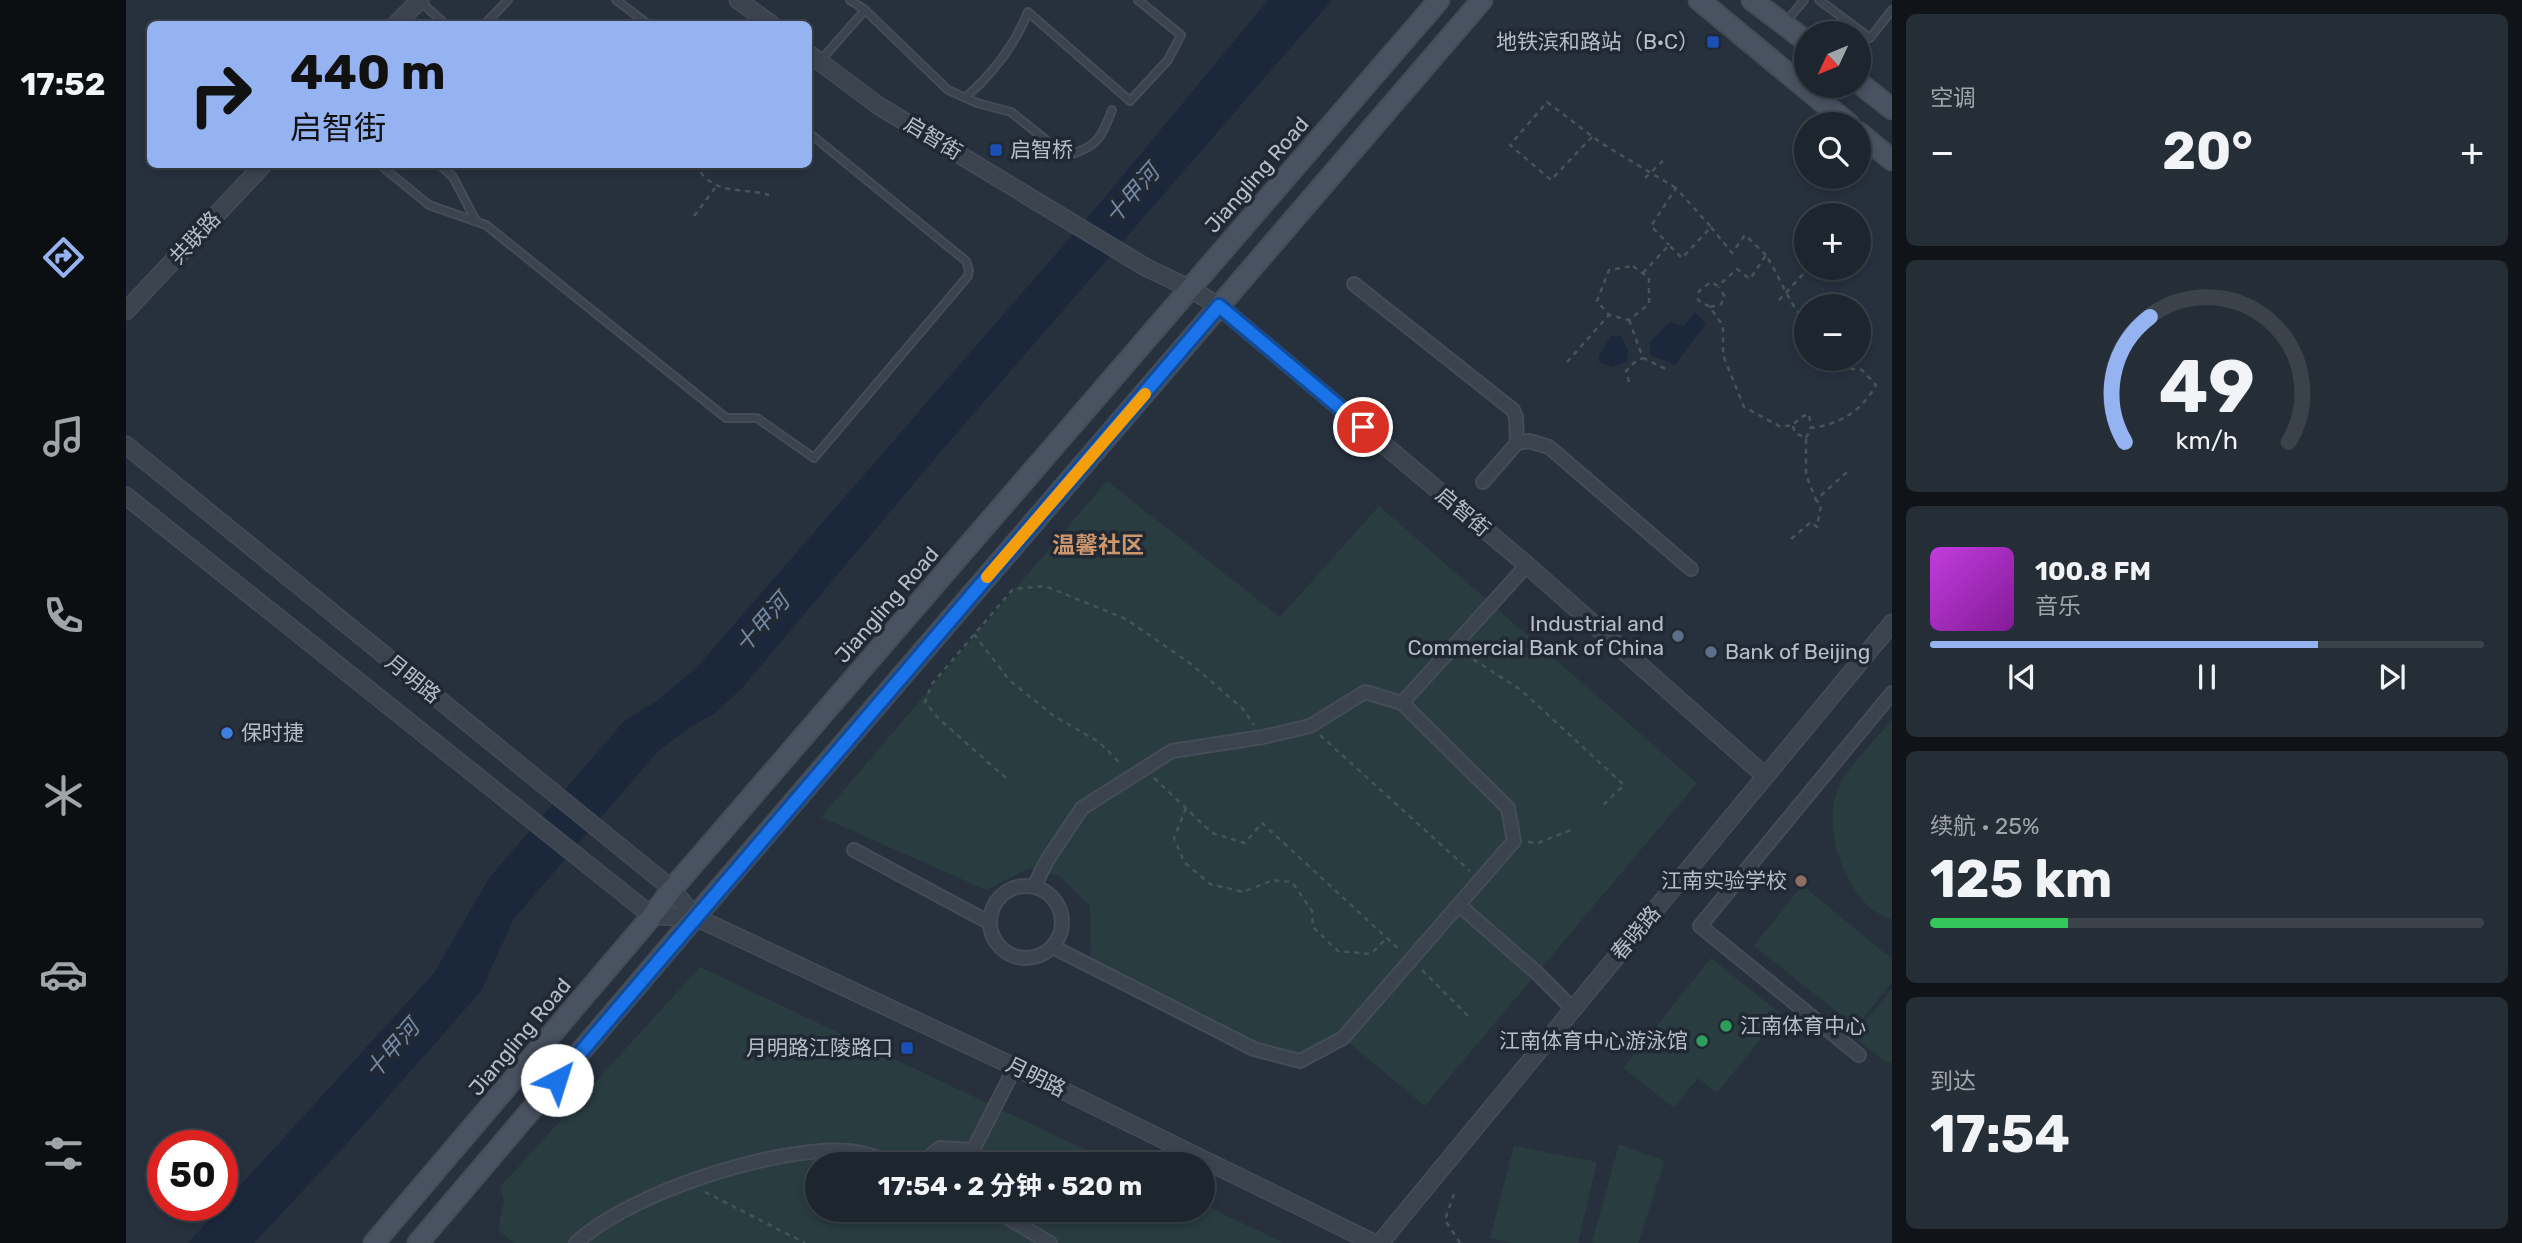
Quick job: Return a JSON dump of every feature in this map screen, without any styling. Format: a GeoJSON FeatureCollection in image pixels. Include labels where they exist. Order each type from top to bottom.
{"type":"FeatureCollection","features":[{"type":"Feature","properties":{"kind":"main road","name":"Jiangling Road"},"geometry":{"type":"LineString","coordinates":[[374,1243],[672,889],[1439,0]]}},
{"type":"Feature","properties":{"kind":"main road"},"geometry":{"type":"LineString","coordinates":[[418,1243],[1482,0]]}},
{"type":"Feature","properties":{"kind":"main road"},"geometry":{"type":"LineString","coordinates":[[1699,0],[1834,112]]}},
{"type":"Feature","properties":{"kind":"main road"},"geometry":{"type":"LineString","coordinates":[[1752,0],[1794,32]]}},
{"type":"Feature","properties":{"kind":"main road"},"geometry":{"type":"LineString","coordinates":[[1871,92],[1892,109]]}},
{"type":"Feature","properties":{"kind":"main road"},"geometry":{"type":"LineString","coordinates":[[1871,143],[1892,160]]}},
{"type":"Feature","properties":{"kind":"street"},"geometry":{"type":"LineString","coordinates":[[400,21],[420,0]]}},
{"type":"Feature","properties":{"kind":"street"},"geometry":{"type":"LineString","coordinates":[[738,0],[767,21]]}},
{"type":"Feature","properties":{"kind":"street","name":"启智街"},"geometry":{"type":"LineString","coordinates":[[814,57],[879,106],[1147,268],[1219,306],[1527,565],[1765,776]]}},
{"type":"Feature","properties":{"kind":"street","name":"共联路"},"geometry":{"type":"LineString","coordinates":[[126,311],[260,168]]}},
{"type":"Feature","properties":{"kind":"street"},"geometry":{"type":"LineString","coordinates":[[1354,284],[1513,410],[1516,417],[1517,443]]}},
{"type":"Feature","properties":{"kind":"street"},"geometry":{"type":"LineString","coordinates":[[1483,482],[1517,443],[1529,441],[1549,447],[1690,569]]}},
{"type":"Feature","properties":{"kind":"street","name":"月明路"},"geometry":{"type":"LineString","coordinates":[[126,445],[672,889],[695,917]]}},
{"type":"Feature","properties":{"kind":"street","name":"月明路"},"geometry":{"type":"LineString","coordinates":[[126,496],[652,916],[695,917],[1015,1067],[1374,1243]]}},
{"type":"Feature","properties":{"kind":"street"},"geometry":{"type":"LineString","coordinates":[[1402,703],[1527,565]]}},
{"type":"Feature","properties":{"kind":"street","name":"春晓路"},"geometry":{"type":"LineString","coordinates":[[1380,1243],[1892,623]]}},
{"type":"Feature","properties":{"kind":"street"},"geometry":{"type":"LineString","coordinates":[[1034,886],[1048,859],[1082,808],[1172,751],[1263,737],[1310,726],[1365,692],[1402,703],[1508,808],[1514,841],[1343,1038],[1300,1061],[1254,1049],[1054,947]]}},
{"type":"Feature","properties":{"kind":"street"},"geometry":{"type":"LineString","coordinates":[[1859,1055],[1700,926],[1892,693]]}},
{"type":"Feature","properties":{"kind":"street"},"geometry":{"type":"LineString","coordinates":[[854,850],[989,923]]}},
{"type":"Feature","properties":{"kind":"street"},"geometry":{"type":"LineString","coordinates":[[1023,886],[1034,886],[1053,897],[1059,906],[1063,928],[1054,947],[1044,955],[1019,958],[998,946],[989,923],[996,902],[1003,894],[1023,886]]}},
{"type":"Feature","properties":{"kind":"street"},"geometry":{"type":"LineString","coordinates":[[1459,905],[1537,973],[1573,1009]]}},
{"type":"Feature","properties":{"kind":"street"},"geometry":{"type":"LineString","coordinates":[[935,1152],[940,1148],[973,1150],[1015,1067]]}},
{"type":"Feature","properties":{"kind":"street"},"geometry":{"type":"LineString","coordinates":[[833,1152],[853,1152]]}},
{"type":"Feature","properties":{"kind":"street"},"geometry":{"type":"LineString","coordinates":[[576,1243],[593,1227],[685,1182],[786,1155],[805,1154]]}},
{"type":"Feature","properties":{"kind":"street"},"geometry":{"type":"LineString","coordinates":[[1016,1222],[1050,1243]]}},
{"type":"Feature","properties":{"kind":"lane"},"geometry":{"type":"LineString","coordinates":[[420,0],[442,21]]}},
{"type":"Feature","properties":{"kind":"lane"},"geometry":{"type":"LineString","coordinates":[[488,21],[508,0]]}},
{"type":"Feature","properties":{"kind":"lane"},"geometry":{"type":"LineString","coordinates":[[617,0],[644,21]]}},
{"type":"Feature","properties":{"kind":"lane"},"geometry":{"type":"LineString","coordinates":[[850,0],[865,10],[948,90],[977,103],[1011,112],[1066,156],[1097,142],[1112,110]]}},
{"type":"Feature","properties":{"kind":"lane"},"geometry":{"type":"LineString","coordinates":[[966,97],[982,83],[1009,47],[1021,30],[1028,12],[1129,101],[1168,60],[1181,35],[1138,0]]}},
{"type":"Feature","properties":{"kind":"lane"},"geometry":{"type":"LineString","coordinates":[[1784,24],[1804,0]]}},
{"type":"Feature","properties":{"kind":"lane"},"geometry":{"type":"LineString","coordinates":[[1819,0],[1870,38],[1892,10]]}},
{"type":"Feature","properties":{"kind":"lane"},"geometry":{"type":"LineString","coordinates":[[814,57],[865,10]]}},
{"type":"Feature","properties":{"kind":"lane"},"geometry":{"type":"LineString","coordinates":[[384,168],[429,205],[486,225],[726,418],[757,418],[814,458],[968,276],[970,270],[966,261],[812,135]]}},
{"type":"Feature","properties":{"kind":"lane"},"geometry":{"type":"LineString","coordinates":[[443,168],[453,177],[476,222]]}},
{"type":"Feature","properties":{"kind":"path"},"geometry":{"type":"LineString","coordinates":[[1592,136],[1551,180],[1510,145],[1547,102],[1592,136],[1676,188],[1732,253],[1745,235],[1766,255],[1794,307]]}},
{"type":"Feature","properties":{"kind":"path"},"geometry":{"type":"LineString","coordinates":[[1645,178],[1666,159]]}},
{"type":"Feature","properties":{"kind":"path"},"geometry":{"type":"LineString","coordinates":[[700,168],[699,170],[716,187],[759,191],[769,195]]}},
{"type":"Feature","properties":{"kind":"path"},"geometry":{"type":"LineString","coordinates":[[694,216],[716,187]]}},
{"type":"Feature","properties":{"kind":"path"},"geometry":{"type":"LineString","coordinates":[[1676,188],[1651,226],[1682,258],[1711,227]]}},
{"type":"Feature","properties":{"kind":"path"},"geometry":{"type":"LineString","coordinates":[[1643,273],[1669,245]]}},
{"type":"Feature","properties":{"kind":"path"},"geometry":{"type":"LineString","coordinates":[[1718,286],[1737,270],[1750,279],[1766,255]]}},
{"type":"Feature","properties":{"kind":"path"},"geometry":{"type":"LineString","coordinates":[[1633,266],[1649,278],[1649,304],[1629,320],[1609,315],[1597,301],[1609,270],[1633,266]]}},
{"type":"Feature","properties":{"kind":"path"},"geometry":{"type":"LineString","coordinates":[[1779,300],[1798,280]]}},
{"type":"Feature","properties":{"kind":"path"},"geometry":{"type":"LineString","coordinates":[[1710,307],[1721,304],[1725,297],[1718,286],[1711,282],[1699,291],[1698,300],[1710,307],[1723,326],[1723,355],[1744,407],[1781,427],[1793,425],[1809,414],[1811,428],[1806,438],[1806,475],[1816,500],[1821,505],[1817,527],[1811,522],[1791,539]]}},
{"type":"Feature","properties":{"kind":"path"},"geometry":{"type":"LineString","coordinates":[[1567,362],[1609,315]]}},
{"type":"Feature","properties":{"kind":"path"},"geometry":{"type":"LineString","coordinates":[[1629,320],[1643,358],[1666,369]]}},
{"type":"Feature","properties":{"kind":"path"},"geometry":{"type":"LineString","coordinates":[[1629,382],[1626,371],[1643,358]]}},
{"type":"Feature","properties":{"kind":"path"},"geometry":{"type":"LineString","coordinates":[[1811,428],[1823,427],[1856,411],[1869,399],[1875,386],[1863,371]]}},
{"type":"Feature","properties":{"kind":"path"},"geometry":{"type":"LineString","coordinates":[[1793,425],[1795,433],[1806,438]]}},
{"type":"Feature","properties":{"kind":"path"},"geometry":{"type":"LineString","coordinates":[[1816,500],[1847,472]]}},
{"type":"Feature","properties":{"kind":"path"},"geometry":{"type":"LineString","coordinates":[[1006,778],[939,719],[925,702],[932,684],[1013,589],[1045,586],[1126,620],[1191,664],[1242,708],[1263,737]]}},
{"type":"Feature","properties":{"kind":"path"},"geometry":{"type":"LineString","coordinates":[[974,634],[1009,680],[1054,716],[1098,742],[1132,776]]}},
{"type":"Feature","properties":{"kind":"path"},"geometry":{"type":"LineString","coordinates":[[1454,646],[1521,690],[1623,785],[1603,805]]}},
{"type":"Feature","properties":{"kind":"path"},"geometry":{"type":"LineString","coordinates":[[1310,726],[1481,880]]}},
{"type":"Feature","properties":{"kind":"path"},"geometry":{"type":"LineString","coordinates":[[1144,769],[1212,833],[1245,842],[1262,823],[1386,939],[1412,959],[1471,1019]]}},
{"type":"Feature","properties":{"kind":"path"},"geometry":{"type":"LineString","coordinates":[[1186,808],[1174,838],[1184,862],[1210,884],[1243,892],[1273,880],[1292,882],[1312,911],[1313,927],[1338,951],[1371,954],[1386,939]]}},
{"type":"Feature","properties":{"kind":"path"},"geometry":{"type":"LineString","coordinates":[[1514,841],[1538,843],[1571,830]]}},
{"type":"Feature","properties":{"kind":"path"},"geometry":{"type":"LineString","coordinates":[[685,1182],[805,1243]]}},
{"type":"Feature","properties":{"kind":"path"},"geometry":{"type":"LineString","coordinates":[[1454,1194],[1445,1220],[1460,1243]]}},
{"type":"Feature","properties":{"kind":"shaded area"},"geometry":{"type":"Polygon","coordinates":[[[1107,481],[1280,617],[1379,506],[1697,783],[1425,1106],[1343,1038],[1300,1061],[1254,1049],[1091,966],[1090,906],[1060,876],[1029,868],[986,890],[821,817],[1107,481]]]}},
{"type":"Feature","properties":{"kind":"shaded area"},"geometry":{"type":"Polygon","coordinates":[[[1892,720],[1892,920],[1873,910],[1862,899],[1843,868],[1833,832],[1833,814],[1835,797],[1845,775],[1892,720]]]}},
{"type":"Feature","properties":{"kind":"shaded area"},"geometry":{"type":"Polygon","coordinates":[[[1802,885],[1892,959],[1892,982],[1856,1027],[1754,946],[1802,885]]]}},
{"type":"Feature","properties":{"kind":"shaded area","name":"江南体育中心游泳馆"},"geometry":{"type":"Polygon","coordinates":[[[1711,958],[1781,1014],[1717,1093],[1698,1078],[1674,1108],[1623,1068],[1711,958]]]}},
{"type":"Feature","properties":{"kind":"shaded area"},"geometry":{"type":"Polygon","coordinates":[[[700,967],[1091,1152],[805,1152],[805,1222],[1215,1222],[1215,1210],[1284,1243],[515,1243],[498,1230],[504,1201],[500,1187],[700,967]]]}},
{"type":"Feature","properties":{"kind":"shaded area"},"geometry":{"type":"Polygon","coordinates":[[[1892,989],[1892,1064],[1884,1061],[1853,1036],[1892,989]]]}},
{"type":"Feature","properties":{"kind":"shaded area"},"geometry":{"type":"Polygon","coordinates":[[[1619,1144],[1665,1161],[1638,1243],[1592,1243],[1619,1144]]]}},
{"type":"Feature","properties":{"kind":"shaded area"},"geometry":{"type":"Polygon","coordinates":[[[1514,1146],[1597,1162],[1578,1243],[1511,1243],[1490,1238],[1514,1146]]]}},
{"type":"Feature","properties":{"kind":"water","name":"十甲河"},"geometry":{"type":"Polygon","coordinates":[[[1268,0],[1332,0],[943,449],[743,687],[714,714],[689,728],[658,751],[513,920],[481,991],[351,1139],[254,1243],[188,1243],[208,1221],[238,1221],[238,1188],[434,973],[489,878],[625,720],[657,701],[697,667],[1100,203],[1268,0]]]}},
{"type":"Feature","properties":{"kind":"water"},"geometry":{"type":"Polygon","coordinates":[[[1695,312],[1706,323],[1675,365],[1650,355],[1650,342],[1670,322],[1684,326],[1695,312]]]}},
{"type":"Feature","properties":{"kind":"water"},"geometry":{"type":"Polygon","coordinates":[[[1611,336],[1622,336],[1628,351],[1627,362],[1612,367],[1599,362],[1599,356],[1611,336]]]}},
{"type":"Feature","properties":{"kind":"slow traffic"},"geometry":{"type":"LineString","coordinates":[[987,577],[1145,394]]}},
{"type":"Feature","properties":{"kind":"place","name":"地铁滨和路站（B·C）"},"geometry":{"type":"Point","coordinates":[1713,42]}},
{"type":"Feature","properties":{"kind":"place","name":"启智桥"},"geometry":{"type":"Point","coordinates":[996,150]}},
{"type":"Feature","properties":{"kind":"place","name":"Industrial and Commercial Bank of China"},"geometry":{"type":"Point","coordinates":[1678,636]}},
{"type":"Feature","properties":{"kind":"place","name":"Bank of Beijing"},"geometry":{"type":"Point","coordinates":[1711,652]}},
{"type":"Feature","properties":{"kind":"place","name":"保时捷"},"geometry":{"type":"Point","coordinates":[227,733]}},
{"type":"Feature","properties":{"kind":"place","name":"江南实验学校"},"geometry":{"type":"Point","coordinates":[1801,881]}},
{"type":"Feature","properties":{"kind":"place","name":"江南体育中心"},"geometry":{"type":"Point","coordinates":[1726,1026]}},
{"type":"Feature","properties":{"kind":"place","name":"江南体育中心游泳馆"},"geometry":{"type":"Point","coordinates":[1702,1041]}},
{"type":"Feature","properties":{"kind":"place","name":"月明路江陵路口"},"geometry":{"type":"Point","coordinates":[907,1048]}},
{"type":"Feature","properties":{"kind":"district","name":"温馨社区"},"geometry":{"type":"Point","coordinates":[1098,545]}},
{"type":"Feature","properties":{"kind":"route"},"geometry":{"type":"LineString","coordinates":[[557,1080],[1219,306],[1363,427]]}}]}
